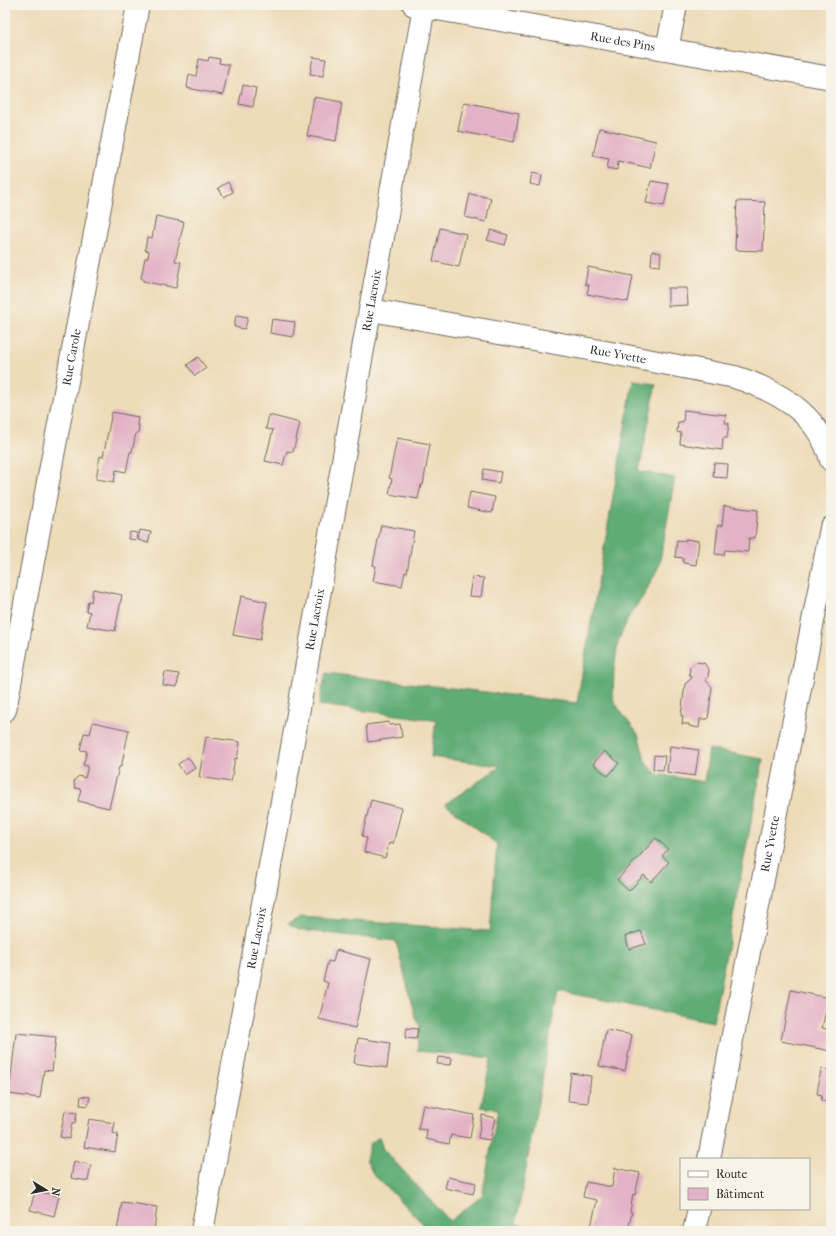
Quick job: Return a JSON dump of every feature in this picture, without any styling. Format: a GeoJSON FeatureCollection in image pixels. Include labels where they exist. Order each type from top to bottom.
{"type":"FeatureCollection","features":[{"type":"Feature","properties":{"kind":"street","name":"Rue Carole"},"geometry":{"type":"LineString","coordinates":[[5,710],[138,5]]}},
{"type":"Feature","properties":{"kind":"street"},"geometry":{"type":"LineString","coordinates":[[667,49],[676,5]]}},
{"type":"Feature","properties":{"kind":"street","name":"Rue des Pins"},"geometry":{"type":"LineString","coordinates":[[419,6],[831,78]]}},
{"type":"Feature","properties":{"kind":"street","name":"Rue Lacroix"},"geometry":{"type":"LineString","coordinates":[[202,1231],[371,310],[419,6]]}},
{"type":"Feature","properties":{"kind":"street","name":"Rue Yvette"},"geometry":{"type":"LineString","coordinates":[[371,310],[735,377],[774,392],[792,403],[808,417],[820,434],[831,460]]}},
{"type":"Feature","properties":{"kind":"street","name":"Rue Yvette"},"geometry":{"type":"LineString","coordinates":[[709,1158],[831,528]]}},
{"type":"Feature","properties":{"kind":"street"},"geometry":{"type":"LineString","coordinates":[[694,1231],[699,1210]]}},
{"type":"Feature","properties":{"kind":"green space"},"geometry":{"type":"Polygon","coordinates":[[[633,381],[656,384],[639,471],[675,478],[659,566],[644,595],[628,618],[618,642],[614,670],[613,699],[638,734],[646,763],[657,774],[704,782],[709,749],[763,759],[713,1022],[558,991],[516,1224],[554,1231],[430,1231],[373,1174],[366,1159],[370,1144],[379,1137],[383,1149],[450,1221],[482,1196],[498,1109],[481,1107],[491,1058],[417,1051],[420,1026],[415,1017],[396,941],[299,930],[288,924],[301,917],[490,931],[497,844],[445,804],[501,766],[431,757],[436,720],[319,705],[326,673],[577,703],[633,381]]]}},
{"type":"Feature","properties":{"kind":"building"},"geometry":{"type":"Polygon","coordinates":[[[209,57],[220,59],[219,63],[229,65],[223,95],[187,88],[189,74],[196,76],[199,59],[208,61],[209,57]]]}},
{"type":"Feature","properties":{"kind":"building"},"geometry":{"type":"Polygon","coordinates":[[[313,57],[326,59],[323,76],[310,74],[313,57]]]}},
{"type":"Feature","properties":{"kind":"building"},"geometry":{"type":"Polygon","coordinates":[[[243,85],[256,88],[253,107],[239,104],[243,85]]]}},
{"type":"Feature","properties":{"kind":"building"},"geometry":{"type":"Polygon","coordinates":[[[314,97],[342,102],[336,141],[307,136],[314,97]]]}},
{"type":"Feature","properties":{"kind":"building"},"geometry":{"type":"Polygon","coordinates":[[[464,102],[519,113],[514,142],[458,131],[464,102]]]}},
{"type":"Feature","properties":{"kind":"building"},"geometry":{"type":"Polygon","coordinates":[[[599,128],[656,141],[650,168],[618,161],[617,170],[607,168],[609,159],[593,156],[599,128]]]}},
{"type":"Feature","properties":{"kind":"building"},"geometry":{"type":"Polygon","coordinates":[[[532,173],[542,175],[540,186],[530,184],[532,173]]]}},
{"type":"Feature","properties":{"kind":"building"},"geometry":{"type":"Polygon","coordinates":[[[651,181],[669,184],[664,206],[646,203],[651,181]]]}},
{"type":"Feature","properties":{"kind":"building"},"geometry":{"type":"Polygon","coordinates":[[[228,182],[233,192],[224,197],[218,188],[228,182]]]}},
{"type":"Feature","properties":{"kind":"building"},"geometry":{"type":"Polygon","coordinates":[[[470,194],[491,198],[486,222],[465,217],[470,194]]]}},
{"type":"Feature","properties":{"kind":"building"},"geometry":{"type":"Polygon","coordinates":[[[737,201],[765,202],[763,251],[735,250],[737,201]]]}},
{"type":"Feature","properties":{"kind":"building"},"geometry":{"type":"Polygon","coordinates":[[[156,216],[184,222],[175,261],[181,262],[176,288],[143,281],[141,278],[145,258],[148,258],[149,251],[145,250],[147,237],[152,238],[156,216]]]}},
{"type":"Feature","properties":{"kind":"building"},"geometry":{"type":"Polygon","coordinates":[[[440,228],[466,234],[459,267],[433,261],[440,228]]]}},
{"type":"Feature","properties":{"kind":"building"},"geometry":{"type":"Polygon","coordinates":[[[491,230],[508,235],[505,245],[487,240],[491,230]]]}},
{"type":"Feature","properties":{"kind":"building"},"geometry":{"type":"Polygon","coordinates":[[[652,251],[661,253],[660,266],[651,265],[652,251]]]}},
{"type":"Feature","properties":{"kind":"building"},"geometry":{"type":"Polygon","coordinates":[[[588,267],[633,276],[628,302],[587,294],[589,285],[585,284],[588,267]]]}},
{"type":"Feature","properties":{"kind":"building"},"geometry":{"type":"Polygon","coordinates":[[[668,288],[687,288],[688,305],[668,306],[668,288]]]}},
{"type":"Feature","properties":{"kind":"building"},"geometry":{"type":"Polygon","coordinates":[[[236,315],[248,317],[245,329],[234,327],[236,315]]]}},
{"type":"Feature","properties":{"kind":"building"},"geometry":{"type":"Polygon","coordinates":[[[272,319],[295,322],[293,337],[270,333],[272,319]]]}},
{"type":"Feature","properties":{"kind":"building"},"geometry":{"type":"Polygon","coordinates":[[[198,357],[206,368],[195,376],[187,365],[198,357]]]}},
{"type":"Feature","properties":{"kind":"building"},"geometry":{"type":"Polygon","coordinates":[[[684,410],[726,415],[725,423],[729,423],[727,438],[723,438],[722,450],[680,444],[681,433],[677,432],[678,422],[683,422],[684,410]]]}},
{"type":"Feature","properties":{"kind":"building"},"geometry":{"type":"Polygon","coordinates":[[[112,412],[138,417],[137,425],[139,425],[132,452],[130,452],[126,472],[116,470],[114,482],[96,479],[100,456],[103,457],[112,412]]]}},
{"type":"Feature","properties":{"kind":"building"},"geometry":{"type":"Polygon","coordinates":[[[269,415],[300,423],[293,452],[287,451],[283,465],[265,461],[273,430],[266,429],[269,415]]]}},
{"type":"Feature","properties":{"kind":"building"},"geometry":{"type":"Polygon","coordinates":[[[397,438],[430,444],[423,485],[421,485],[418,499],[389,494],[392,479],[389,478],[397,438]]]}},
{"type":"Feature","properties":{"kind":"building"},"geometry":{"type":"Polygon","coordinates":[[[714,463],[728,464],[727,478],[713,477],[714,463]]]}},
{"type":"Feature","properties":{"kind":"building"},"geometry":{"type":"Polygon","coordinates":[[[484,469],[501,472],[499,483],[482,480],[484,469]]]}},
{"type":"Feature","properties":{"kind":"building"},"geometry":{"type":"Polygon","coordinates":[[[470,492],[495,497],[492,513],[467,508],[470,492]]]}},
{"type":"Feature","properties":{"kind":"building"},"geometry":{"type":"Polygon","coordinates":[[[724,506],[758,510],[755,538],[749,538],[748,552],[725,550],[724,555],[715,554],[718,525],[722,526],[724,506]]]}},
{"type":"Feature","properties":{"kind":"building"},"geometry":{"type":"Polygon","coordinates":[[[381,525],[414,531],[407,573],[405,572],[402,586],[373,581],[376,566],[373,565],[381,525]]]}},
{"type":"Feature","properties":{"kind":"building"},"geometry":{"type":"Polygon","coordinates":[[[140,530],[151,532],[148,543],[138,540],[140,530]]]}},
{"type":"Feature","properties":{"kind":"building"},"geometry":{"type":"Polygon","coordinates":[[[130,532],[137,533],[136,540],[128,539],[130,532]]]}},
{"type":"Feature","properties":{"kind":"building"},"geometry":{"type":"Polygon","coordinates":[[[686,539],[699,541],[696,565],[683,563],[683,558],[675,557],[677,540],[686,541],[686,539]]]}},
{"type":"Feature","properties":{"kind":"building"},"geometry":{"type":"Polygon","coordinates":[[[472,577],[484,578],[481,597],[469,596],[472,577]]]}},
{"type":"Feature","properties":{"kind":"building"},"geometry":{"type":"Polygon","coordinates":[[[93,589],[122,595],[115,631],[87,626],[90,612],[86,611],[88,601],[91,602],[93,589]]]}},
{"type":"Feature","properties":{"kind":"building"},"geometry":{"type":"Polygon","coordinates":[[[241,596],[267,602],[260,640],[233,635],[241,596]]]}},
{"type":"Feature","properties":{"kind":"building"},"geometry":{"type":"Polygon","coordinates":[[[696,662],[704,663],[709,670],[708,678],[705,679],[712,687],[708,719],[700,719],[699,728],[689,726],[689,724],[682,724],[683,716],[681,716],[685,684],[692,678],[689,674],[690,667],[696,662]]]}},
{"type":"Feature","properties":{"kind":"building"},"geometry":{"type":"Polygon","coordinates":[[[165,672],[179,674],[177,687],[163,685],[165,672]]]}},
{"type":"Feature","properties":{"kind":"building"},"geometry":{"type":"Polygon","coordinates":[[[93,722],[129,730],[121,767],[119,767],[109,808],[78,801],[81,789],[75,788],[74,783],[74,780],[79,776],[85,778],[88,766],[83,765],[87,751],[80,750],[84,733],[90,734],[93,722]]]}},
{"type":"Feature","properties":{"kind":"building"},"geometry":{"type":"Polygon","coordinates":[[[389,722],[389,725],[400,724],[402,737],[368,742],[366,725],[389,722]]]}},
{"type":"Feature","properties":{"kind":"building"},"geometry":{"type":"Polygon","coordinates":[[[206,737],[240,742],[237,759],[235,758],[231,782],[199,777],[206,737]]]}},
{"type":"Feature","properties":{"kind":"building"},"geometry":{"type":"Polygon","coordinates":[[[670,746],[699,750],[695,776],[667,772],[670,746]]]}},
{"type":"Feature","properties":{"kind":"building"},"geometry":{"type":"Polygon","coordinates":[[[604,751],[619,763],[608,776],[593,764],[604,751]]]}},
{"type":"Feature","properties":{"kind":"building"},"geometry":{"type":"Polygon","coordinates":[[[654,755],[665,756],[663,770],[653,769],[654,755]]]}},
{"type":"Feature","properties":{"kind":"building"},"geometry":{"type":"Polygon","coordinates":[[[188,757],[195,768],[185,775],[178,764],[188,757]]]}},
{"type":"Feature","properties":{"kind":"building"},"geometry":{"type":"Polygon","coordinates":[[[371,800],[402,808],[393,844],[389,843],[385,858],[364,852],[367,838],[362,836],[371,800]]]}},
{"type":"Feature","properties":{"kind":"building"},"geometry":{"type":"Polygon","coordinates":[[[656,838],[668,849],[662,856],[669,862],[651,882],[644,875],[629,891],[617,880],[656,838]]]}},
{"type":"Feature","properties":{"kind":"building"},"geometry":{"type":"Polygon","coordinates":[[[641,931],[646,944],[629,949],[625,936],[641,931]]]}},
{"type":"Feature","properties":{"kind":"building"},"geometry":{"type":"Polygon","coordinates":[[[336,950],[371,959],[355,1028],[319,1019],[328,983],[323,981],[328,961],[333,962],[336,950]]]}},
{"type":"Feature","properties":{"kind":"building"},"geometry":{"type":"Polygon","coordinates":[[[791,990],[829,998],[822,1028],[831,1030],[831,1051],[781,1041],[791,990]]]}},
{"type":"Feature","properties":{"kind":"building"},"geometry":{"type":"Polygon","coordinates":[[[407,1028],[418,1029],[416,1039],[405,1038],[407,1028]]]}},
{"type":"Feature","properties":{"kind":"building"},"geometry":{"type":"Polygon","coordinates":[[[606,1030],[632,1035],[625,1071],[599,1066],[606,1030]]]}},
{"type":"Feature","properties":{"kind":"building"},"geometry":{"type":"Polygon","coordinates":[[[16,1033],[56,1037],[52,1071],[44,1070],[40,1098],[9,1094],[16,1033]]]}},
{"type":"Feature","properties":{"kind":"building"},"geometry":{"type":"Polygon","coordinates":[[[358,1038],[390,1043],[387,1068],[354,1063],[358,1038]]]}},
{"type":"Feature","properties":{"kind":"building"},"geometry":{"type":"Polygon","coordinates":[[[438,1057],[452,1058],[451,1065],[437,1064],[438,1057]]]}},
{"type":"Feature","properties":{"kind":"building"},"geometry":{"type":"Polygon","coordinates":[[[821,1069],[831,1070],[831,1102],[821,1101],[822,1095],[817,1094],[821,1069]]]}},
{"type":"Feature","properties":{"kind":"building"},"geometry":{"type":"Polygon","coordinates":[[[571,1073],[591,1076],[588,1103],[568,1101],[571,1073]]]}},
{"type":"Feature","properties":{"kind":"building"},"geometry":{"type":"Polygon","coordinates":[[[81,1096],[90,1097],[88,1106],[80,1105],[81,1096]]]}},
{"type":"Feature","properties":{"kind":"building"},"geometry":{"type":"Polygon","coordinates":[[[423,1105],[474,1115],[470,1138],[451,1135],[449,1144],[426,1139],[427,1130],[418,1129],[423,1105]]]}},
{"type":"Feature","properties":{"kind":"building"},"geometry":{"type":"Polygon","coordinates":[[[65,1111],[77,1113],[75,1123],[72,1123],[69,1139],[60,1137],[65,1111]]]}},
{"type":"Feature","properties":{"kind":"building"},"geometry":{"type":"Polygon","coordinates":[[[482,1115],[495,1118],[490,1140],[478,1138],[482,1115]]]}},
{"type":"Feature","properties":{"kind":"building"},"geometry":{"type":"Polygon","coordinates":[[[89,1119],[115,1123],[113,1133],[118,1134],[115,1152],[84,1147],[89,1119]]]}},
{"type":"Feature","properties":{"kind":"building"},"geometry":{"type":"Polygon","coordinates":[[[74,1161],[91,1165],[88,1181],[71,1178],[74,1161]]]}},
{"type":"Feature","properties":{"kind":"building"},"geometry":{"type":"Polygon","coordinates":[[[615,1168],[640,1173],[635,1195],[633,1194],[630,1212],[632,1212],[628,1231],[590,1231],[597,1200],[583,1197],[586,1182],[612,1187],[615,1168]]]}},
{"type":"Feature","properties":{"kind":"building"},"geometry":{"type":"Polygon","coordinates":[[[448,1177],[476,1183],[473,1194],[445,1188],[448,1177]]]}},
{"type":"Feature","properties":{"kind":"building"},"geometry":{"type":"Polygon","coordinates":[[[35,1191],[59,1196],[54,1216],[30,1210],[35,1191]]]}},
{"type":"Feature","properties":{"kind":"building"},"geometry":{"type":"Polygon","coordinates":[[[122,1202],[157,1207],[154,1231],[117,1231],[122,1202]]]}}]}
